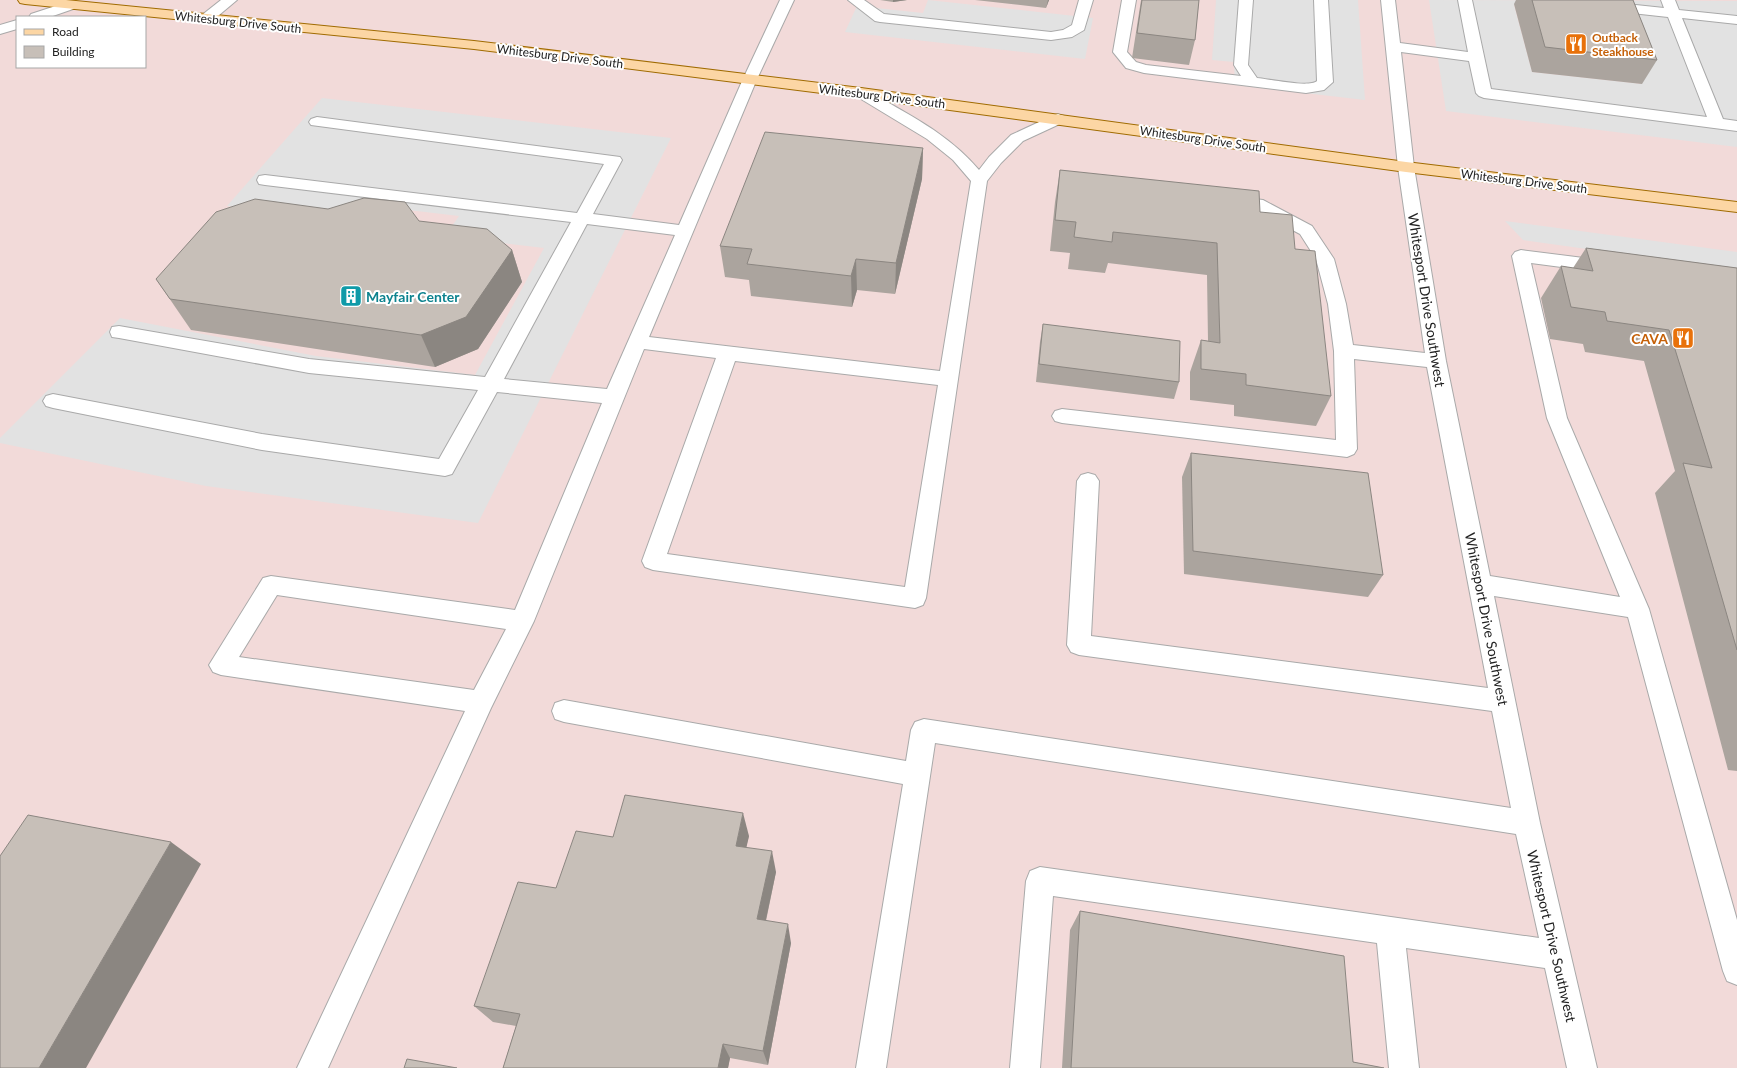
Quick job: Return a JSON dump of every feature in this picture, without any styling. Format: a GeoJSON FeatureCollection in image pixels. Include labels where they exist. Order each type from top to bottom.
{"type":"FeatureCollection","features":[{"type":"Feature","properties":{"kind":"main road","name":"Whitesburg Drive South"},"geometry":{"type":"LineString","coordinates":[[25,0],[474,45],[861,93],[1406,167],[1737,207]]}},
{"type":"Feature","properties":{"kind":"street"},"geometry":{"type":"LineString","coordinates":[[207,18],[230,0]]}},
{"type":"Feature","properties":{"kind":"street"},"geometry":{"type":"LineString","coordinates":[[312,1068],[481,702],[522,621],[614,397],[750,79],[787,0]]}},
{"type":"Feature","properties":{"kind":"street"},"geometry":{"type":"LineString","coordinates":[[855,0],[880,18],[1051,36],[1067,34],[1079,27],[1086,0]]}},
{"type":"Feature","properties":{"kind":"street"},"geometry":{"type":"LineString","coordinates":[[1129,0],[1120,52],[1131,65],[1144,69],[1306,88],[1319,87],[1325,82],[1321,0]]}},
{"type":"Feature","properties":{"kind":"street"},"geometry":{"type":"LineString","coordinates":[[1246,0],[1246,16],[1241,65],[1252,82]]}},
{"type":"Feature","properties":{"kind":"street","name":"Whitesport Drive Southwest"},"geometry":{"type":"LineString","coordinates":[[1388,0],[1406,167],[1436,361],[1527,824],[1582,1068]]}},
{"type":"Feature","properties":{"kind":"street"},"geometry":{"type":"LineString","coordinates":[[1465,0],[1484,93],[1737,126]]}},
{"type":"Feature","properties":{"kind":"street"},"geometry":{"type":"LineString","coordinates":[[1550,0],[1671,6],[1737,20]]}},
{"type":"Feature","properties":{"kind":"street"},"geometry":{"type":"LineString","coordinates":[[39,16],[71,5]]}},
{"type":"Feature","properties":{"kind":"street"},"geometry":{"type":"LineString","coordinates":[[1671,6],[1718,123]]}},
{"type":"Feature","properties":{"kind":"street"},"geometry":{"type":"LineString","coordinates":[[0,30],[16,24]]}},
{"type":"Feature","properties":{"kind":"street"},"geometry":{"type":"LineString","coordinates":[[1393,47],[1476,57]]}},
{"type":"Feature","properties":{"kind":"street"},"geometry":{"type":"LineString","coordinates":[[861,93],[933,136],[959,157],[979,181]]}},
{"type":"Feature","properties":{"kind":"street"},"geometry":{"type":"LineString","coordinates":[[728,353],[653,561],[916,598],[979,181],[995,160],[1017,138],[1058,119]]}},
{"type":"Feature","properties":{"kind":"street"},"geometry":{"type":"LineString","coordinates":[[53,401],[262,442],[445,468],[614,160],[317,122]]}},
{"type":"Feature","properties":{"kind":"street"},"geometry":{"type":"LineString","coordinates":[[265,180],[685,231]]}},
{"type":"Feature","properties":{"kind":"street"},"geometry":{"type":"LineString","coordinates":[[1062,416],[1347,449],[1344,352],[1337,304],[1325,259],[1306,230],[1257,204],[1218,199]]}},
{"type":"Feature","properties":{"kind":"street"},"geometry":{"type":"LineString","coordinates":[[1621,269],[1521,256],[1557,418],[1637,609],[1737,971]]}},
{"type":"Feature","properties":{"kind":"street"},"geometry":{"type":"LineString","coordinates":[[119,332],[309,366],[614,397]]}},
{"type":"Feature","properties":{"kind":"street"},"geometry":{"type":"LineString","coordinates":[[638,342],[949,379]]}},
{"type":"Feature","properties":{"kind":"street"},"geometry":{"type":"LineString","coordinates":[[1344,352],[1436,361]]}},
{"type":"Feature","properties":{"kind":"street"},"geometry":{"type":"LineString","coordinates":[[1088,481],[1079,645],[1503,701]]}},
{"type":"Feature","properties":{"kind":"street"},"geometry":{"type":"LineString","coordinates":[[1480,584],[1637,609]]}},
{"type":"Feature","properties":{"kind":"street"},"geometry":{"type":"LineString","coordinates":[[481,702],[221,665],[271,585],[522,621]]}},
{"type":"Feature","properties":{"kind":"street"},"geometry":{"type":"LineString","coordinates":[[564,711],[917,775]]}},
{"type":"Feature","properties":{"kind":"street"},"geometry":{"type":"LineString","coordinates":[[871,1068],[924,730],[1527,824]]}},
{"type":"Feature","properties":{"kind":"street"},"geometry":{"type":"LineString","coordinates":[[1025,1068],[1040,881],[1556,955]]}},
{"type":"Feature","properties":{"kind":"street"},"geometry":{"type":"LineString","coordinates":[[1390,931],[1404,1068]]}},
{"type":"Feature","properties":{"kind":"shaded area"},"geometry":{"type":"Polygon","coordinates":[[[0,0],[1737,0],[1737,1068],[0,1068],[0,0]]]}},
{"type":"Feature","properties":{"kind":"shaded area"},"geometry":{"type":"Polygon","coordinates":[[[928,0],[1093,18],[1085,59],[845,32],[857,6],[923,13],[928,0]]]}},
{"type":"Feature","properties":{"kind":"shaded area"},"geometry":{"type":"Polygon","coordinates":[[[1216,0],[1358,0],[1365,100],[1235,85],[1234,62],[1212,60],[1216,0]]]}},
{"type":"Feature","properties":{"kind":"shaded area"},"geometry":{"type":"Polygon","coordinates":[[[1429,0],[1737,1],[1737,147],[1446,111],[1429,0]],[[1514,5],[1532,72],[1642,84],[1514,5]]]}},
{"type":"Feature","properties":{"kind":"shaded area"},"geometry":{"type":"Polygon","coordinates":[[[322,98],[671,138],[478,523],[206,486],[0,443],[0,438],[120,318],[316,356],[475,375],[544,248],[445,236],[459,216],[374,206],[359,223],[227,206],[322,98]]]}},
{"type":"Feature","properties":{"kind":"shaded area"},"geometry":{"type":"Polygon","coordinates":[[[1505,221],[1737,252],[1737,270],[1523,240],[1505,221]]]}},
{"type":"Feature","properties":{"kind":"building"},"geometry":{"type":"Polygon","coordinates":[[[1142,0],[1199,0],[1195,40],[1137,33],[1142,0]]]}},
{"type":"Feature","properties":{"kind":"building"},"geometry":{"type":"Polygon","coordinates":[[[1532,0],[1633,0],[1657,60],[1545,47],[1532,0]]]}},
{"type":"Feature","properties":{"kind":"building"},"geometry":{"type":"Polygon","coordinates":[[[765,132],[923,148],[896,263],[856,259],[851,276],[747,264],[752,249],[720,246],[765,132]]]}},
{"type":"Feature","properties":{"kind":"building"},"geometry":{"type":"Polygon","coordinates":[[[1060,170],[1259,191],[1260,212],[1292,215],[1295,249],[1315,251],[1331,396],[1246,385],[1246,374],[1201,369],[1201,340],[1220,343],[1217,243],[1113,232],[1112,242],[1074,237],[1076,222],[1055,220],[1060,170]]]}},
{"type":"Feature","properties":{"kind":"building","name":"Mayfair Center"},"geometry":{"type":"Polygon","coordinates":[[[364,198],[405,202],[419,221],[487,229],[512,250],[466,317],[421,335],[170,299],[156,279],[216,212],[255,199],[328,209],[364,198]]]}},
{"type":"Feature","properties":{"kind":"building"},"geometry":{"type":"Polygon","coordinates":[[[1586,248],[1737,268],[1737,650],[1683,463],[1712,468],[1669,330],[1607,321],[1605,312],[1571,307],[1561,266],[1593,271],[1586,248]]]}},
{"type":"Feature","properties":{"kind":"building"},"geometry":{"type":"Polygon","coordinates":[[[1043,324],[1180,341],[1179,382],[1039,364],[1043,324]]]}},
{"type":"Feature","properties":{"kind":"building"},"geometry":{"type":"Polygon","coordinates":[[[1191,453],[1368,473],[1383,575],[1193,551],[1191,453]]]}},
{"type":"Feature","properties":{"kind":"building"},"geometry":{"type":"Polygon","coordinates":[[[625,795],[743,813],[736,846],[772,851],[757,919],[788,924],[763,1051],[723,1044],[718,1068],[503,1068],[520,1014],[474,1006],[518,882],[556,888],[576,831],[613,837],[625,795]]]}},
{"type":"Feature","properties":{"kind":"building"},"geometry":{"type":"Polygon","coordinates":[[[28,815],[171,842],[39,1068],[0,1068],[0,856],[28,815]]]}},
{"type":"Feature","properties":{"kind":"building"},"geometry":{"type":"Polygon","coordinates":[[[1080,911],[1344,956],[1353,1062],[1384,1068],[1071,1068],[1080,911]]]}},
{"type":"Feature","properties":{"kind":"building"},"geometry":{"type":"Polygon","coordinates":[[[407,1059],[457,1068],[404,1068],[407,1059]]]}},
{"type":"Feature","properties":{"kind":"place","name":"Outback Steakhouse"},"geometry":{"type":"Point","coordinates":[1576,44]}},
{"type":"Feature","properties":{"kind":"place","name":"Mayfair Center"},"geometry":{"type":"Point","coordinates":[351,296]}},
{"type":"Feature","properties":{"kind":"place","name":"CAVA"},"geometry":{"type":"Point","coordinates":[1683,338]}}]}
